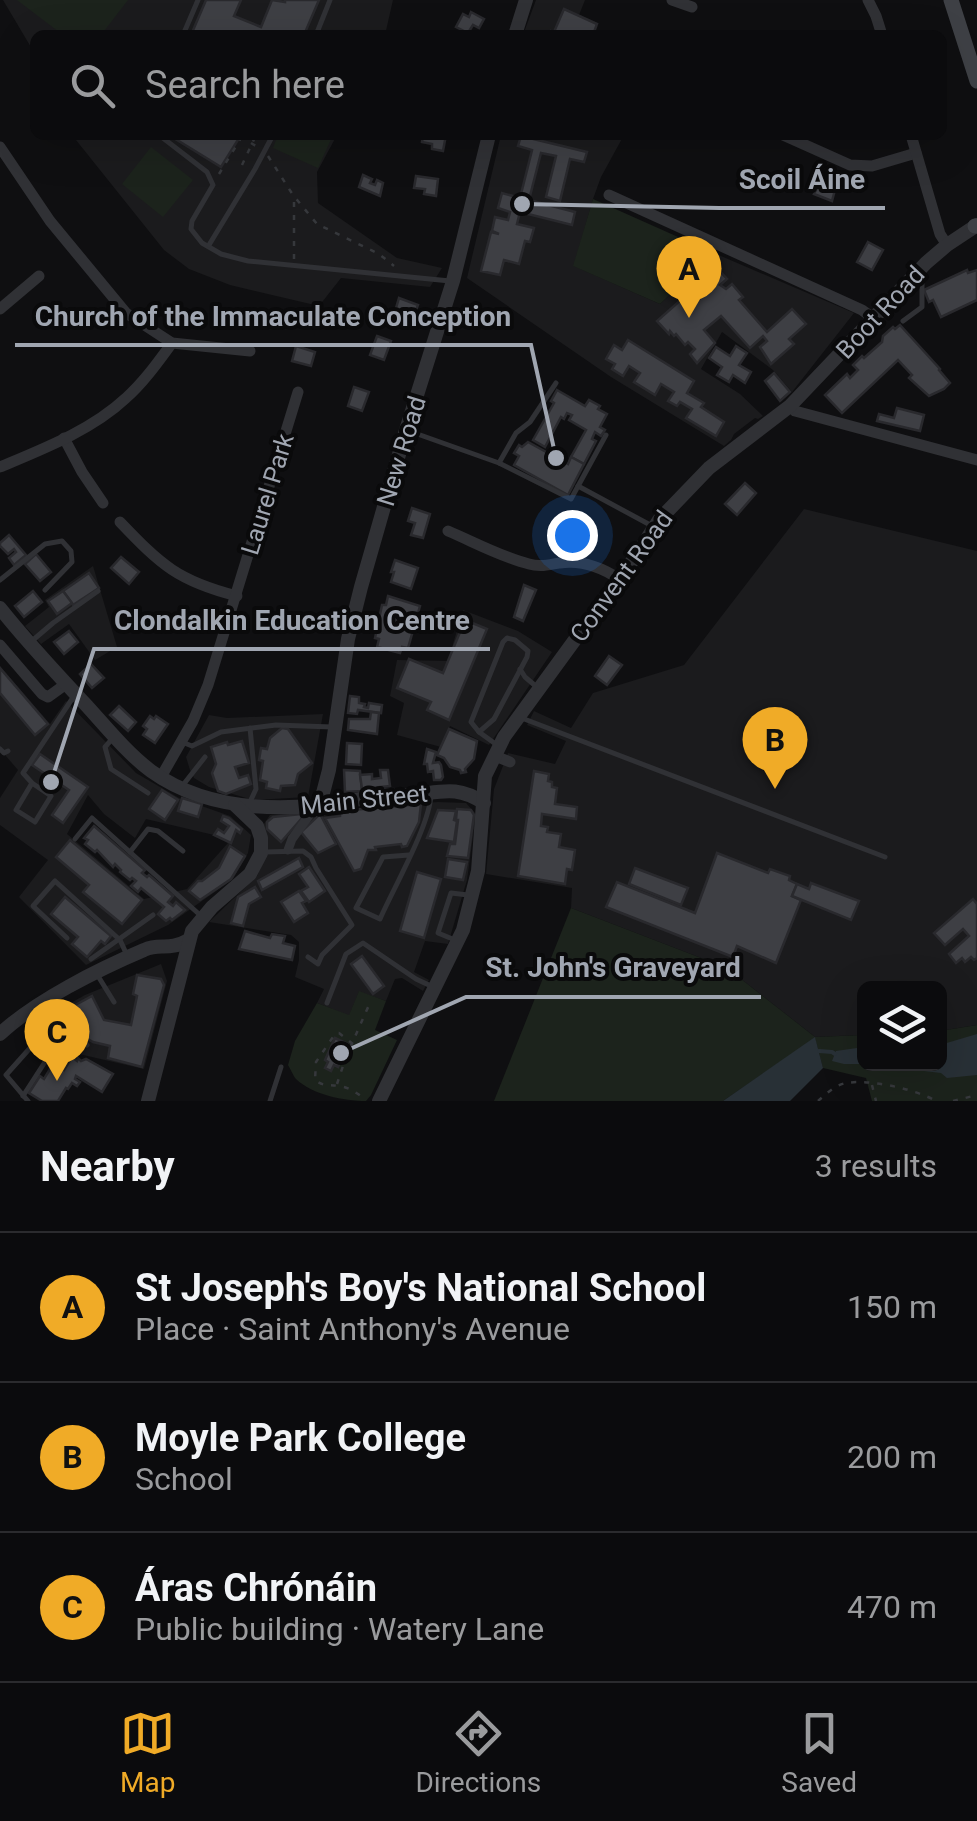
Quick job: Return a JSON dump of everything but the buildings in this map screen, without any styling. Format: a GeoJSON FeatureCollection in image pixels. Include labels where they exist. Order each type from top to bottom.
{"type":"FeatureCollection","features":[{"type":"Feature","properties":{"kind":"main road"},"geometry":{"type":"LineString","coordinates":[[951,0],[977,81]]}},
{"type":"Feature","properties":{"kind":"street"},"geometry":{"type":"LineString","coordinates":[[517,30],[526,0]]}},
{"type":"Feature","properties":{"kind":"street"},"geometry":{"type":"LineString","coordinates":[[672,0],[692,7]]}},
{"type":"Feature","properties":{"kind":"street"},"geometry":{"type":"LineString","coordinates":[[868,0],[880,30]]}},
{"type":"Feature","properties":{"kind":"street","name":"New Road"},"geometry":{"type":"LineString","coordinates":[[327,804],[323,793],[348,639],[406,430],[453,282],[489,140]]}},
{"type":"Feature","properties":{"kind":"street"},"geometry":{"type":"LineString","coordinates":[[794,140],[850,165],[872,166],[916,153]]}},
{"type":"Feature","properties":{"kind":"street"},"geometry":{"type":"LineString","coordinates":[[912,140],[940,234],[947,244]]}},
{"type":"Feature","properties":{"kind":"street"},"geometry":{"type":"LineString","coordinates":[[0,147],[50,222],[126,313],[172,342],[250,351]]}},
{"type":"Feature","properties":{"kind":"street"},"geometry":{"type":"LineString","coordinates":[[609,195],[873,318]]}},
{"type":"Feature","properties":{"kind":"street","name":"Boot Road"},"geometry":{"type":"LineString","coordinates":[[790,406],[917,272],[947,244],[976,226]]}},
{"type":"Feature","properties":{"kind":"street"},"geometry":{"type":"LineString","coordinates":[[0,309],[39,276]]}},
{"type":"Feature","properties":{"kind":"street"},"geometry":{"type":"LineString","coordinates":[[0,467],[89,425],[126,399],[172,342]]}},
{"type":"Feature","properties":{"kind":"street","name":"Laurel Park"},"geometry":{"type":"LineString","coordinates":[[161,777],[208,686],[298,392]]}},
{"type":"Feature","properties":{"kind":"street"},"geometry":{"type":"LineString","coordinates":[[790,406],[795,411],[977,460]]}},
{"type":"Feature","properties":{"kind":"street","name":"Convent Road"},"geometry":{"type":"LineString","coordinates":[[379,1101],[458,941],[478,871],[486,776],[497,751],[654,528],[709,468],[790,406]]}},
{"type":"Feature","properties":{"kind":"street"},"geometry":{"type":"LineString","coordinates":[[64,438],[103,503]]}},
{"type":"Feature","properties":{"kind":"street"},"geometry":{"type":"LineString","coordinates":[[120,522],[177,575],[236,596]]}},
{"type":"Feature","properties":{"kind":"street"},"geometry":{"type":"LineString","coordinates":[[448,531],[530,564],[580,563],[604,569],[619,579]]}},
{"type":"Feature","properties":{"kind":"street","name":"Main Street"},"geometry":{"type":"LineString","coordinates":[[0,608],[140,762],[181,787],[242,808],[269,808],[460,790],[486,776]]}},
{"type":"Feature","properties":{"kind":"street"},"geometry":{"type":"LineString","coordinates":[[0,645],[42,694],[48,697],[71,689]]}},
{"type":"Feature","properties":{"kind":"street"},"geometry":{"type":"LineString","coordinates":[[497,751],[510,762]]}},
{"type":"Feature","properties":{"kind":"street","name":"Main Street"},"geometry":{"type":"LineString","coordinates":[[460,790],[484,803]]}},
{"type":"Feature","properties":{"kind":"street"},"geometry":{"type":"LineString","coordinates":[[288,850],[311,816],[327,804]]}},
{"type":"Feature","properties":{"kind":"street"},"geometry":{"type":"LineString","coordinates":[[148,1101],[189,940],[202,916],[250,874],[260,852],[257,826],[242,808]]}},
{"type":"Feature","properties":{"kind":"street"},"geometry":{"type":"LineString","coordinates":[[257,826],[269,808]]}},
{"type":"Feature","properties":{"kind":"street"},"geometry":{"type":"LineString","coordinates":[[162,949],[189,940]]}},
{"type":"Feature","properties":{"kind":"street"},"geometry":{"type":"LineString","coordinates":[[0,1034],[94,966],[157,946],[176,963],[180,973]]}},
{"type":"Feature","properties":{"kind":"lane"},"geometry":{"type":"LineString","coordinates":[[185,30],[198,0]]}},
{"type":"Feature","properties":{"kind":"lane"},"geometry":{"type":"LineString","coordinates":[[318,30],[330,0]]}},
{"type":"Feature","properties":{"kind":"lane"},"geometry":{"type":"LineString","coordinates":[[166,140],[208,172],[213,185],[191,229],[221,254],[294,266],[453,282]]}},
{"type":"Feature","properties":{"kind":"lane"},"geometry":{"type":"LineString","coordinates":[[208,246],[270,140]]}},
{"type":"Feature","properties":{"kind":"lane"},"geometry":{"type":"LineString","coordinates":[[902,321],[922,307],[922,282],[917,272]]}},
{"type":"Feature","properties":{"kind":"lane"},"geometry":{"type":"LineString","coordinates":[[499,463],[516,433],[530,422],[556,382]]}},
{"type":"Feature","properties":{"kind":"lane"},"geometry":{"type":"LineString","coordinates":[[406,430],[499,463],[571,500],[606,434]]}},
{"type":"Feature","properties":{"kind":"lane"},"geometry":{"type":"LineString","coordinates":[[578,486],[654,528]]}},
{"type":"Feature","properties":{"kind":"lane"},"geometry":{"type":"LineString","coordinates":[[0,580],[45,544],[62,541],[71,551],[72,562],[45,590]]}},
{"type":"Feature","properties":{"kind":"lane"},"geometry":{"type":"LineString","coordinates":[[30,643],[52,622],[98,591]]}},
{"type":"Feature","properties":{"kind":"lane"},"geometry":{"type":"LineString","coordinates":[[479,732],[494,719],[528,651],[515,640],[507,638],[503,642],[471,722],[479,732],[497,751]]}},
{"type":"Feature","properties":{"kind":"lane"},"geometry":{"type":"LineString","coordinates":[[520,669],[538,688]]}},
{"type":"Feature","properties":{"kind":"lane"},"geometry":{"type":"LineString","coordinates":[[32,783],[16,810],[35,822],[52,796],[23,772],[68,702],[71,689]]}},
{"type":"Feature","properties":{"kind":"lane"},"geometry":{"type":"LineString","coordinates":[[518,717],[885,857]]}},
{"type":"Feature","properties":{"kind":"lane"},"geometry":{"type":"LineString","coordinates":[[182,742],[192,746],[221,732],[276,724],[335,727]]}},
{"type":"Feature","properties":{"kind":"lane"},"geometry":{"type":"LineString","coordinates":[[242,808],[256,789],[250,728]]}},
{"type":"Feature","properties":{"kind":"lane"},"geometry":{"type":"LineString","coordinates":[[115,736],[104,747],[111,769],[148,793]]}},
{"type":"Feature","properties":{"kind":"lane"},"geometry":{"type":"LineString","coordinates":[[181,787],[205,758]]}},
{"type":"Feature","properties":{"kind":"lane"},"geometry":{"type":"LineString","coordinates":[[409,856],[383,857],[356,908],[380,919],[409,856],[430,809],[432,791]]}},
{"type":"Feature","properties":{"kind":"lane"},"geometry":{"type":"LineString","coordinates":[[75,839],[92,818],[202,916]]}},
{"type":"Feature","properties":{"kind":"lane"},"geometry":{"type":"LineString","coordinates":[[130,852],[148,829],[158,831],[183,851]]}},
{"type":"Feature","properties":{"kind":"lane"},"geometry":{"type":"LineString","coordinates":[[260,852],[303,851],[312,857],[352,925],[318,964],[308,956]]}},
{"type":"Feature","properties":{"kind":"lane"},"geometry":{"type":"LineString","coordinates":[[67,938],[34,906],[55,880],[120,940],[129,958]]}},
{"type":"Feature","properties":{"kind":"lane"},"geometry":{"type":"LineString","coordinates":[[458,941],[438,933],[451,893],[473,896]]}},
{"type":"Feature","properties":{"kind":"lane"},"geometry":{"type":"LineString","coordinates":[[114,1002],[94,966],[154,914]]}},
{"type":"Feature","properties":{"kind":"lane"},"geometry":{"type":"LineString","coordinates":[[328,1003],[346,954],[363,943],[435,988]]}},
{"type":"Feature","properties":{"kind":"lane"},"geometry":{"type":"LineString","coordinates":[[53,996],[75,1033],[87,1045]]}},
{"type":"Feature","properties":{"kind":"lane"},"geometry":{"type":"LineString","coordinates":[[54,1048],[26,1098],[6,1075],[39,1038],[54,1048],[64,1056]]}},
{"type":"Feature","properties":{"kind":"lane"},"geometry":{"type":"LineString","coordinates":[[270,1101],[281,1068]]}},
{"type":"Feature","properties":{"kind":"path"},"geometry":{"type":"LineString","coordinates":[[213,185],[239,140]]}},
{"type":"Feature","properties":{"kind":"path"},"geometry":{"type":"LineString","coordinates":[[246,140],[265,151],[317,224],[379,254],[408,276]]}},
{"type":"Feature","properties":{"kind":"path"},"geometry":{"type":"LineString","coordinates":[[242,165],[254,140]]}},
{"type":"Feature","properties":{"kind":"path"},"geometry":{"type":"LineString","coordinates":[[294,196],[294,266]]}},
{"type":"Feature","properties":{"kind":"path"},"geometry":{"type":"LineString","coordinates":[[336,1086],[370,1005]]}},
{"type":"Feature","properties":{"kind":"path"},"geometry":{"type":"LineString","coordinates":[[353,1044],[336,1034],[316,1062],[315,1080],[321,1085],[354,1090],[367,1101]]}},
{"type":"Feature","properties":{"kind":"path"},"geometry":{"type":"LineString","coordinates":[[818,1101],[849,1082],[909,1089],[936,1101]]}},
{"type":"Feature","properties":{"kind":"path"},"geometry":{"type":"LineString","coordinates":[[872,1084],[876,1101]]}},
{"type":"Feature","properties":{"kind":"path"},"geometry":{"type":"LineString","coordinates":[[953,1101],[977,1095]]}},
{"type":"Feature","properties":{"kind":"shaded area"},"geometry":{"type":"Polygon","coordinates":[[[3,0],[393,0],[386,30],[30,30],[30,46],[3,0]]]}},
{"type":"Feature","properties":{"kind":"shaded area"},"geometry":{"type":"Polygon","coordinates":[[[17,0],[128,0],[105,30],[56,30],[17,0]]]}},
{"type":"Feature","properties":{"kind":"shaded area"},"geometry":{"type":"Polygon","coordinates":[[[536,0],[585,0],[579,15],[597,24],[595,30],[525,30],[536,0]]]}},
{"type":"Feature","properties":{"kind":"shaded area"},"geometry":{"type":"Polygon","coordinates":[[[76,140],[334,140],[317,172],[318,203],[397,258],[442,268],[430,287],[341,278],[319,306],[230,285],[189,269],[164,250],[76,140]]]}},
{"type":"Feature","properties":{"kind":"shaded area"},"geometry":{"type":"Polygon","coordinates":[[[276,140],[331,140],[318,168],[273,148],[276,140]]]}},
{"type":"Feature","properties":{"kind":"shaded area"},"geometry":{"type":"Polygon","coordinates":[[[500,140],[621,140],[601,177],[574,266],[660,304],[714,253],[854,313],[792,392],[773,370],[722,332],[701,369],[740,394],[763,416],[734,434],[724,446],[611,377],[467,278],[500,140]]]}},
{"type":"Feature","properties":{"kind":"shaded area"},"geometry":{"type":"Polygon","coordinates":[[[151,147],[193,180],[163,217],[122,184],[151,147]]]}},
{"type":"Feature","properties":{"kind":"shaded area"},"geometry":{"type":"Polygon","coordinates":[[[593,199],[714,253],[660,304],[573,266],[593,199]]]}},
{"type":"Feature","properties":{"kind":"shaded area"},"geometry":{"type":"Polygon","coordinates":[[[804,509],[977,551],[977,1025],[947,1030],[947,981],[857,981],[857,1035],[815,1037],[727,968],[571,908],[572,888],[486,874],[494,789],[508,753],[555,764],[566,741],[527,725],[534,711],[571,728],[593,693],[684,665],[804,509]]]}},
{"type":"Feature","properties":{"kind":"shaded area"},"geometry":{"type":"Polygon","coordinates":[[[93,566],[117,647],[95,660],[69,624],[41,644],[25,626],[49,607],[45,600],[93,566]]]}},
{"type":"Feature","properties":{"kind":"shaded area"},"geometry":{"type":"Polygon","coordinates":[[[463,610],[518,631],[552,652],[489,745],[450,726],[441,747],[397,735],[404,703],[390,696],[397,660],[448,661],[463,610]]]}},
{"type":"Feature","properties":{"kind":"shaded area"},"geometry":{"type":"Polygon","coordinates":[[[0,666],[50,724],[66,701],[136,773],[179,798],[230,816],[251,835],[248,853],[233,879],[168,925],[86,965],[19,897],[48,860],[0,825],[0,798],[18,770],[0,749],[0,666]],[[88,795],[67,834],[144,899],[187,889],[228,843],[214,835],[146,819],[135,838],[104,814],[88,795]]]}},
{"type":"Feature","properties":{"kind":"shaded area"},"geometry":{"type":"Polygon","coordinates":[[[323,714],[308,797],[253,800],[209,787],[194,778],[190,770],[186,757],[209,715],[227,718],[323,714]]]}},
{"type":"Feature","properties":{"kind":"shaded area"},"geometry":{"type":"Polygon","coordinates":[[[466,803],[476,814],[467,880],[448,944],[425,941],[414,972],[429,980],[423,991],[402,978],[395,979],[386,1001],[359,992],[349,1016],[317,1003],[324,989],[295,977],[299,942],[291,935],[209,922],[257,876],[267,854],[262,827],[270,815],[466,803]]]}},
{"type":"Feature","properties":{"kind":"shaded area"},"geometry":{"type":"Polygon","coordinates":[[[571,908],[727,968],[815,1037],[857,1035],[857,1071],[947,1071],[947,1030],[977,1025],[977,1101],[872,1101],[866,1078],[823,1068],[815,1038],[723,1101],[494,1101],[571,908]]]}},
{"type":"Feature","properties":{"kind":"shaded area"},"geometry":{"type":"Polygon","coordinates":[[[161,964],[167,981],[144,1069],[79,1054],[44,1018],[85,995],[161,964]]]}},
{"type":"Feature","properties":{"kind":"shaded area"},"geometry":{"type":"Polygon","coordinates":[[[359,991],[386,1001],[375,1030],[397,1040],[366,1101],[311,1089],[296,1079],[288,1065],[295,1041],[317,1003],[349,1015],[359,991]]]}},
{"type":"Feature","properties":{"kind":"shaded area"},"geometry":{"type":"Polygon","coordinates":[[[977,1034],[977,1075],[947,1078],[941,1073],[924,1071],[947,1071],[947,1043],[977,1034]]]}},
{"type":"Feature","properties":{"kind":"shaded area"},"geometry":{"type":"Polygon","coordinates":[[[815,1037],[823,1068],[790,1101],[723,1101],[815,1037]]]}},
{"type":"Feature","properties":{"kind":"shaded area"},"geometry":{"type":"Polygon","coordinates":[[[857,1048],[857,1064],[832,1061],[836,1051],[857,1048]]]}},
{"type":"Feature","properties":{"kind":"waterway"},"geometry":{"type":"LineString","coordinates":[[819,1051],[835,1054]]}},
{"type":"Feature","properties":{"kind":"place","name":"Scoil Áine"},"geometry":{"type":"Point","coordinates":[522,204]}},
{"type":"Feature","properties":{"kind":"place","name":"St Joseph's Boy's National School"},"geometry":{"type":"Point","coordinates":[689,318]}},
{"type":"Feature","properties":{"kind":"place","name":"Church of the Immaculate Conception"},"geometry":{"type":"Point","coordinates":[556,458]}},
{"type":"Feature","properties":{"kind":"place","name":"Clondalkin Education Centre"},"geometry":{"type":"Point","coordinates":[51,782]}},
{"type":"Feature","properties":{"kind":"place","name":"Moyle Park College"},"geometry":{"type":"Point","coordinates":[775,789]}},
{"type":"Feature","properties":{"kind":"place","name":"St. John's Graveyard"},"geometry":{"type":"Point","coordinates":[341,1053]}},
{"type":"Feature","properties":{"kind":"place","name":"Áras Chrónáin"},"geometry":{"type":"Point","coordinates":[57,1081]}}]}
